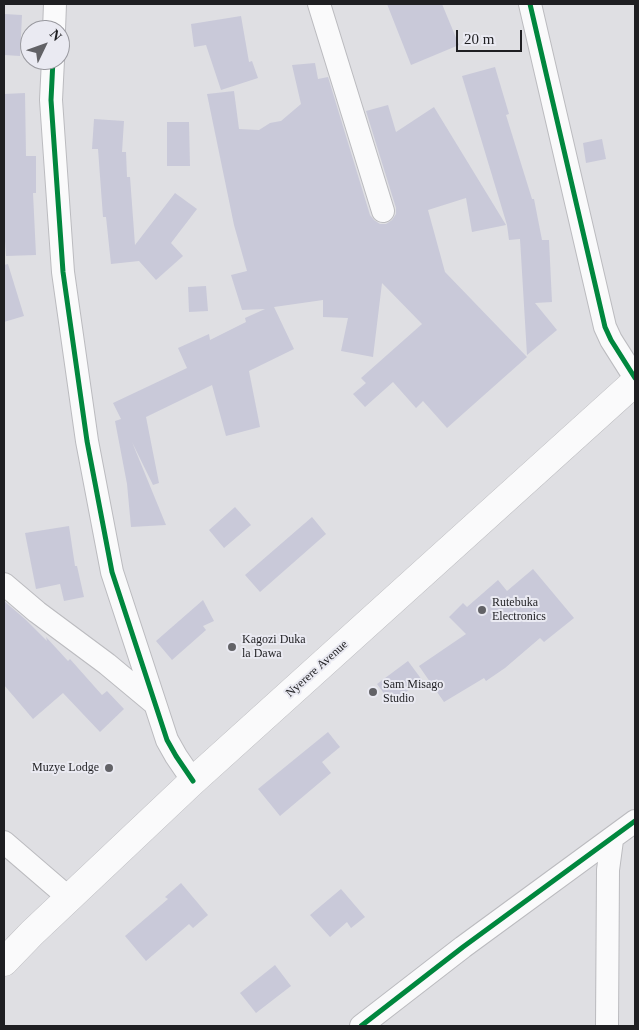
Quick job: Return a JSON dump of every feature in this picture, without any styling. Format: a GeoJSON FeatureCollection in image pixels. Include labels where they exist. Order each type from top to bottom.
{"type":"FeatureCollection","features":[{"type":"Feature","properties":{"kind":"main road","name":"Nyerere Avenue"},"geometry":{"type":"LineString","coordinates":[[4,962],[32,933],[193,781],[635,382]]}},
{"type":"Feature","properties":{"kind":"street"},"geometry":{"type":"LineString","coordinates":[[54,4],[54,20]]}},
{"type":"Feature","properties":{"kind":"street"},"geometry":{"type":"LineString","coordinates":[[319,4],[383,211]]}},
{"type":"Feature","properties":{"kind":"street"},"geometry":{"type":"LineString","coordinates":[[530,4],[605,327],[635,378]]}},
{"type":"Feature","properties":{"kind":"street"},"geometry":{"type":"LineString","coordinates":[[52,70],[51,100],[63,272],[88,441],[112,572],[167,740],[193,781]]}},
{"type":"Feature","properties":{"kind":"street"},"geometry":{"type":"LineString","coordinates":[[4,584],[155,704]]}},
{"type":"Feature","properties":{"kind":"street"},"geometry":{"type":"LineString","coordinates":[[363,1026],[526,900],[612,840],[635,821]]}},
{"type":"Feature","properties":{"kind":"street"},"geometry":{"type":"LineString","coordinates":[[607,1026],[608,870],[612,840]]}},
{"type":"Feature","properties":{"kind":"street"},"geometry":{"type":"LineString","coordinates":[[4,842],[69,898]]}},
{"type":"Feature","properties":{"kind":"building"},"geometry":{"type":"Polygon","coordinates":[[[387,4],[442,4],[459,45],[411,65],[387,4]]]}},
{"type":"Feature","properties":{"kind":"building"},"geometry":{"type":"Polygon","coordinates":[[[4,14],[22,15],[22,20],[20,20],[20,56],[4,55],[4,14]]]}},
{"type":"Feature","properties":{"kind":"building"},"geometry":{"type":"Polygon","coordinates":[[[241,16],[249,62],[252,61],[258,78],[221,90],[206,45],[194,47],[191,24],[241,16]]]}},
{"type":"Feature","properties":{"kind":"building"},"geometry":{"type":"Polygon","coordinates":[[[315,63],[318,79],[328,77],[370,215],[380,224],[386,224],[392,220],[396,214],[396,208],[366,111],[388,105],[396,132],[434,107],[506,225],[472,232],[466,198],[428,210],[445,272],[527,357],[447,428],[423,401],[416,408],[393,382],[365,407],[353,394],[366,383],[361,378],[422,324],[382,283],[373,357],[341,351],[348,318],[323,317],[323,300],[274,307],[294,349],[249,371],[260,427],[226,436],[212,385],[146,417],[159,483],[153,485],[132,442],[166,525],[131,527],[127,484],[115,421],[121,419],[113,403],[187,368],[178,348],[209,334],[210,340],[246,322],[245,318],[265,309],[242,310],[231,275],[247,271],[234,225],[207,94],[234,91],[239,129],[259,130],[270,123],[281,121],[301,104],[292,65],[315,63]]]}},
{"type":"Feature","properties":{"kind":"building"},"geometry":{"type":"Polygon","coordinates":[[[495,67],[509,114],[506,115],[532,199],[534,199],[542,240],[549,240],[552,302],[535,303],[557,330],[527,355],[520,239],[509,240],[507,225],[462,76],[495,67]]]}},
{"type":"Feature","properties":{"kind":"building"},"geometry":{"type":"Polygon","coordinates":[[[25,93],[26,156],[36,156],[36,193],[33,193],[36,255],[6,256],[4,226],[4,94],[25,93]]]}},
{"type":"Feature","properties":{"kind":"building"},"geometry":{"type":"Polygon","coordinates":[[[94,119],[124,121],[122,152],[126,152],[127,177],[130,177],[135,245],[175,193],[197,209],[171,243],[183,256],[156,280],[139,261],[111,264],[106,217],[103,217],[98,149],[92,149],[94,119]]]}},
{"type":"Feature","properties":{"kind":"building"},"geometry":{"type":"Polygon","coordinates":[[[167,122],[189,122],[190,166],[167,166],[167,122]]]}},
{"type":"Feature","properties":{"kind":"building"},"geometry":{"type":"Polygon","coordinates":[[[602,139],[606,159],[586,163],[583,143],[602,139]]]}},
{"type":"Feature","properties":{"kind":"building"},"geometry":{"type":"Polygon","coordinates":[[[8,264],[24,316],[4,322],[4,265],[8,264]]]}},
{"type":"Feature","properties":{"kind":"building"},"geometry":{"type":"Polygon","coordinates":[[[206,286],[208,311],[189,312],[188,287],[206,286]]]}},
{"type":"Feature","properties":{"kind":"building"},"geometry":{"type":"Polygon","coordinates":[[[235,507],[251,525],[224,548],[209,530],[235,507]]]}},
{"type":"Feature","properties":{"kind":"building"},"geometry":{"type":"Polygon","coordinates":[[[312,517],[326,534],[260,592],[245,575],[312,517]]]}},
{"type":"Feature","properties":{"kind":"building"},"geometry":{"type":"Polygon","coordinates":[[[69,526],[75,566],[77,566],[84,597],[64,601],[60,584],[36,589],[25,533],[69,526]]]}},
{"type":"Feature","properties":{"kind":"building"},"geometry":{"type":"Polygon","coordinates":[[[533,569],[574,618],[544,642],[540,638],[505,668],[486,681],[484,678],[444,702],[419,666],[466,634],[449,617],[463,603],[467,607],[498,580],[507,591],[533,569]]]}},
{"type":"Feature","properties":{"kind":"building"},"geometry":{"type":"Polygon","coordinates":[[[203,600],[214,621],[203,626],[206,630],[172,660],[156,641],[203,600]]]}},
{"type":"Feature","properties":{"kind":"building"},"geometry":{"type":"Polygon","coordinates":[[[4,601],[47,641],[46,637],[68,661],[70,659],[102,695],[107,691],[124,709],[100,732],[63,693],[33,719],[4,685],[4,601]]]}},
{"type":"Feature","properties":{"kind":"building"},"geometry":{"type":"Polygon","coordinates":[[[408,661],[422,680],[391,703],[377,684],[408,661]]]}},
{"type":"Feature","properties":{"kind":"building"},"geometry":{"type":"Polygon","coordinates":[[[328,732],[340,747],[322,762],[331,773],[280,816],[258,789],[328,732]]]}},
{"type":"Feature","properties":{"kind":"building"},"geometry":{"type":"Polygon","coordinates":[[[181,883],[208,915],[193,928],[189,924],[146,961],[125,936],[168,899],[165,897],[181,883]]]}},
{"type":"Feature","properties":{"kind":"building"},"geometry":{"type":"Polygon","coordinates":[[[341,889],[365,917],[351,928],[347,922],[330,937],[310,915],[341,889]]]}},
{"type":"Feature","properties":{"kind":"building"},"geometry":{"type":"Polygon","coordinates":[[[275,965],[291,986],[256,1013],[240,993],[275,965]]]}},
{"type":"Feature","properties":{"kind":"cycle path"},"geometry":{"type":"LineString","coordinates":[[530,4],[605,327],[635,378]]}},
{"type":"Feature","properties":{"kind":"cycle path"},"geometry":{"type":"LineString","coordinates":[[52,70],[51,100],[63,272],[87,441],[112,572],[167,740],[193,781]]}},
{"type":"Feature","properties":{"kind":"cycle path"},"geometry":{"type":"LineString","coordinates":[[361,1026],[463,947],[635,821]]}},
{"type":"Feature","properties":{"kind":"place","name":"Rutebuka Electronics"},"geometry":{"type":"Point","coordinates":[482,610]}},
{"type":"Feature","properties":{"kind":"place","name":"Kagozi Duka la Dawa"},"geometry":{"type":"Point","coordinates":[232,647]}},
{"type":"Feature","properties":{"kind":"place","name":"Sam Misago Studio"},"geometry":{"type":"Point","coordinates":[373,692]}},
{"type":"Feature","properties":{"kind":"place","name":"Muzye Lodge"},"geometry":{"type":"Point","coordinates":[109,768]}}]}
